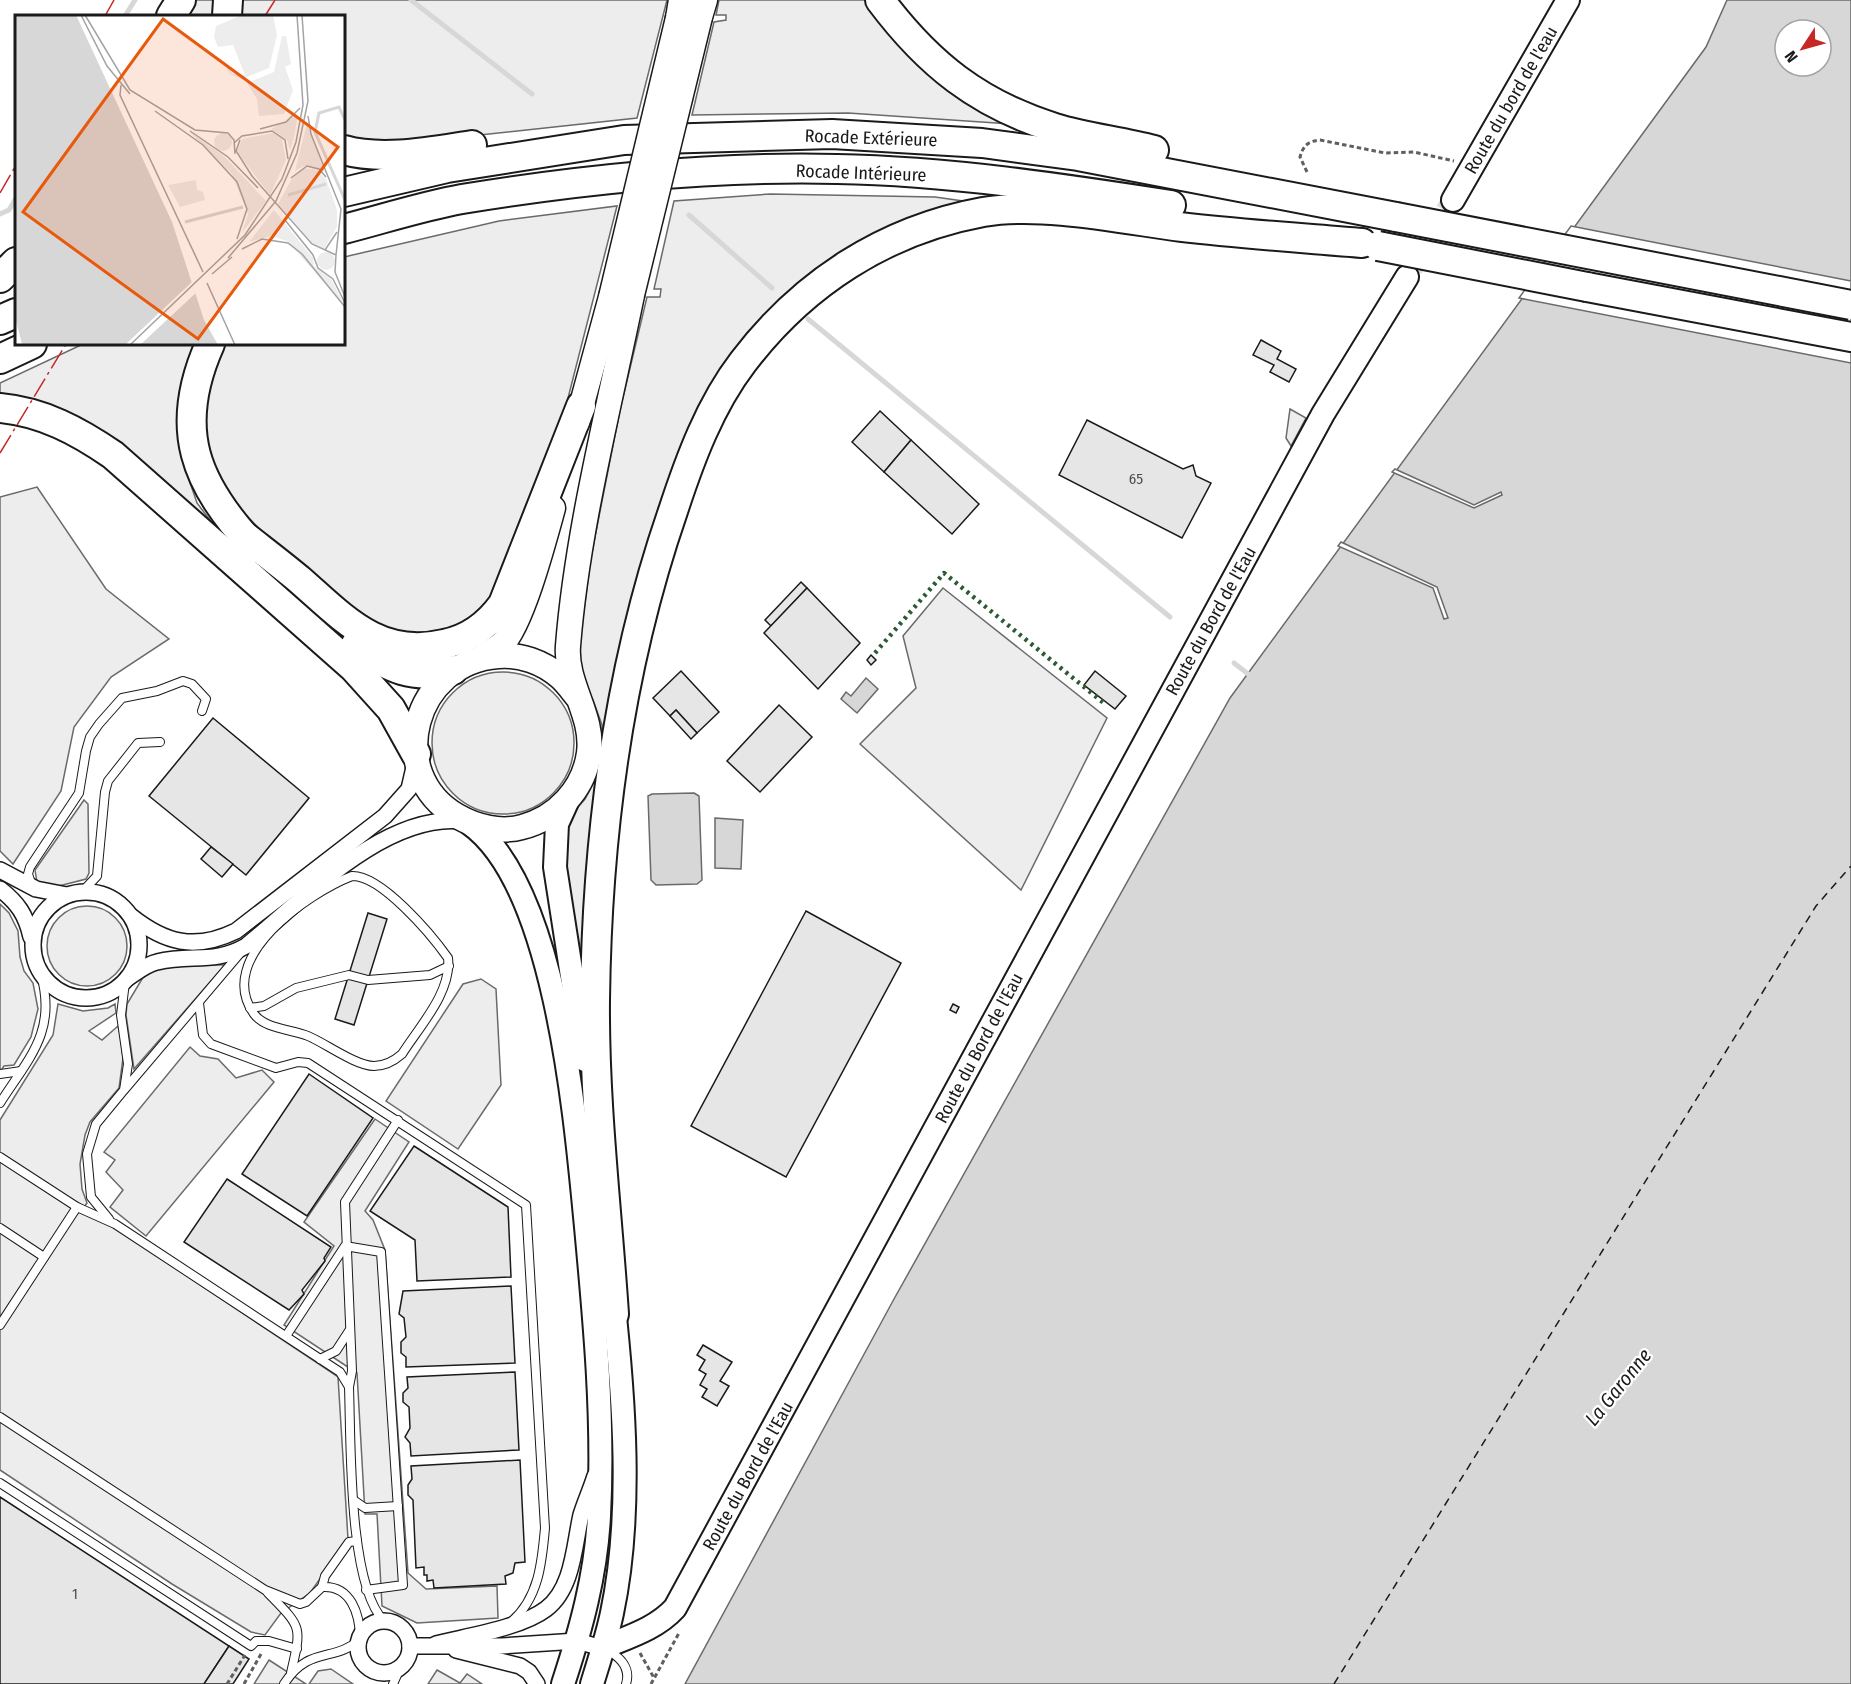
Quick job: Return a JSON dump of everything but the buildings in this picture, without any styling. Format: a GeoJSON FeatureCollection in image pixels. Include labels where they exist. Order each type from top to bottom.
{"type":"FeatureCollection","features":[{"type":"Feature","properties":{"kind":"highway"},"geometry":{"type":"LineString","coordinates":[[172,15],[181,0]]}},
{"type":"Feature","properties":{"kind":"highway"},"geometry":{"type":"LineString","coordinates":[[227,15],[228,0]]}},
{"type":"Feature","properties":{"kind":"highway"},"geometry":{"type":"LineString","coordinates":[[880,0],[927,56],[956,81],[991,102],[1054,128],[1147,149],[1387,215],[1851,305]]}},
{"type":"Feature","properties":{"kind":"highway","name":"Rocade Extérieure"},"geometry":{"type":"LineString","coordinates":[[345,192],[447,168],[624,140],[832,134],[982,143],[1146,168],[1387,215]]}},
{"type":"Feature","properties":{"kind":"highway"},"geometry":{"type":"LineString","coordinates":[[345,150],[368,154],[389,154],[514,139],[624,140]]}},
{"type":"Feature","properties":{"kind":"highway","name":"Rocade Intérieure"},"geometry":{"type":"LineString","coordinates":[[345,228],[460,200],[605,181],[684,173],[837,169],[982,178],[1187,208],[1370,245]]}},
{"type":"Feature","properties":{"kind":"highway"},"geometry":{"type":"LineString","coordinates":[[345,248],[443,220],[605,181]]}},
{"type":"Feature","properties":{"kind":"highway"},"geometry":{"type":"LineString","coordinates":[[614,1314],[596,1061],[595,998],[604,854],[614,759],[626,678],[651,573],[709,418],[741,365],[773,325],[813,288],[854,260],[897,236],[987,211],[1043,211],[1101,214],[1184,227],[1370,245],[1851,337]]}},
{"type":"Feature","properties":{"kind":"highway"},"geometry":{"type":"LineString","coordinates":[[0,278],[15,263]]}},
{"type":"Feature","properties":{"kind":"highway"},"geometry":{"type":"LineString","coordinates":[[0,320],[15,313]]}},
{"type":"Feature","properties":{"kind":"highway"},"geometry":{"type":"LineString","coordinates":[[0,359],[30,345]]}},
{"type":"Feature","properties":{"kind":"highway"},"geometry":{"type":"LineString","coordinates":[[210,345],[194,390],[192,426],[197,460],[210,492],[243,535],[290,585],[369,654],[390,666],[412,674],[432,675],[453,670]]}},
{"type":"Feature","properties":{"kind":"highway"},"geometry":{"type":"LineString","coordinates":[[243,535],[352,626],[378,640],[399,647],[417,648],[456,642],[484,625],[503,604],[581,406]]}},
{"type":"Feature","properties":{"kind":"highway"},"geometry":{"type":"LineString","coordinates":[[0,408],[48,418],[84,435],[113,455],[354,668],[391,709],[416,754]]}},
{"type":"Feature","properties":{"kind":"main road"},"geometry":{"type":"LineString","coordinates":[[621,296],[581,406],[542,545],[512,630],[502,644],[482,657],[453,670],[436,686],[423,707],[416,730],[416,754],[422,776],[434,795],[449,812],[467,822],[495,829],[521,828],[546,818],[567,802],[582,779],[589,753],[588,725],[568,670],[579,560],[621,296],[691,9]]}},
{"type":"Feature","properties":{"kind":"main road"},"geometry":{"type":"LineString","coordinates":[[482,657],[510,655],[537,662],[561,677],[579,699]]}},
{"type":"Feature","properties":{"kind":"street","name":"Route du bord de l'eau"},"geometry":{"type":"LineString","coordinates":[[1454,200],[1568,0]]}},
{"type":"Feature","properties":{"kind":"street","name":"Route du Bord de l'Eau"},"geometry":{"type":"LineString","coordinates":[[602,1648],[665,1620],[675,1608],[1323,414],[1407,277]]}},
{"type":"Feature","properties":{"kind":"street"},"geometry":{"type":"LineString","coordinates":[[32,941],[43,913],[54,902],[67,895],[84,891],[102,894],[118,902],[150,931],[180,942],[202,942],[222,938],[236,931],[327,859],[366,832],[401,801],[409,789],[416,754]]}},
{"type":"Feature","properties":{"kind":"street"},"geometry":{"type":"LineString","coordinates":[[567,802],[557,824],[555,867],[586,1064],[621,1398],[622,1518],[612,1613],[592,1684]]}},
{"type":"Feature","properties":{"kind":"street"},"geometry":{"type":"LineString","coordinates":[[0,888],[16,902],[27,918],[34,958],[41,975],[52,987],[66,995],[81,999],[98,998],[112,992],[156,962],[220,958],[246,946],[357,856],[420,825],[442,819],[467,822],[490,840],[523,900],[538,938],[556,1007],[579,1151],[595,1320],[600,1462],[595,1564],[587,1608],[563,1684]]}},
{"type":"Feature","properties":{"kind":"street"},"geometry":{"type":"LineString","coordinates":[[0,870],[36,889],[67,895]]}},
{"type":"Feature","properties":{"kind":"street"},"geometry":{"type":"LineString","coordinates":[[127,980],[135,967],[140,950],[138,932],[131,916]]}},
{"type":"Feature","properties":{"kind":"street"},"geometry":{"type":"LineString","coordinates":[[436,1644],[506,1627],[537,1615],[555,1600],[574,1556],[581,1514],[600,1462]]}},
{"type":"Feature","properties":{"kind":"street"},"geometry":{"type":"LineString","coordinates":[[384,1621],[399,1626],[409,1638],[410,1646],[409,1654],[401,1666],[386,1672],[370,1668],[360,1655],[360,1639],[372,1624],[384,1621]]}},
{"type":"Feature","properties":{"kind":"street"},"geometry":{"type":"LineString","coordinates":[[410,1646],[436,1644],[502,1646],[577,1641],[602,1648]]}},
{"type":"Feature","properties":{"kind":"street"},"geometry":{"type":"LineString","coordinates":[[436,1644],[520,1666],[529,1672],[537,1684]]}},
{"type":"Feature","properties":{"kind":"lane"},"geometry":{"type":"LineString","coordinates":[[36,889],[27,874],[30,867],[74,802],[82,783],[90,738],[115,705],[129,694],[146,693],[183,681],[202,693],[206,699],[202,711]]}},
{"type":"Feature","properties":{"kind":"lane"},"geometry":{"type":"LineString","coordinates":[[84,891],[97,876],[108,781],[138,743],[160,742]]}},
{"type":"Feature","properties":{"kind":"lane"},"geometry":{"type":"LineString","coordinates":[[360,876],[383,889],[437,942],[448,958],[449,966],[438,997],[402,1053],[394,1061],[383,1065],[363,1064],[314,1039],[268,1025],[259,1020],[250,1008],[245,992],[246,969],[259,946],[291,910],[339,881],[360,876]]}},
{"type":"Feature","properties":{"kind":"lane"},"geometry":{"type":"LineString","coordinates":[[246,946],[96,1124],[87,1154],[87,1185],[98,1209],[115,1224],[340,1372],[349,1387]]}},
{"type":"Feature","properties":{"kind":"lane"},"geometry":{"type":"LineString","coordinates":[[250,1008],[264,1006],[296,988],[349,975],[368,980],[430,975],[449,966]]}},
{"type":"Feature","properties":{"kind":"lane"},"geometry":{"type":"LineString","coordinates":[[0,1103],[42,1037],[47,997],[41,975]]}},
{"type":"Feature","properties":{"kind":"lane"},"geometry":{"type":"LineString","coordinates":[[124,1090],[128,1064],[121,1015],[127,980]]}},
{"type":"Feature","properties":{"kind":"lane"},"geometry":{"type":"LineString","coordinates":[[199,1003],[202,1029],[207,1040],[257,1063],[276,1068],[298,1062],[308,1063],[433,1142],[526,1205],[545,1528],[538,1581],[516,1617],[506,1627]]}},
{"type":"Feature","properties":{"kind":"lane"},"geometry":{"type":"LineString","coordinates":[[0,1074],[21,1071]]}},
{"type":"Feature","properties":{"kind":"lane"},"geometry":{"type":"LineString","coordinates":[[384,1621],[374,1611],[366,1590],[357,1541],[349,1387],[352,1371],[345,1246],[345,1202],[398,1120]]}},
{"type":"Feature","properties":{"kind":"lane"},"geometry":{"type":"LineString","coordinates":[[0,1157],[77,1207],[115,1224]]}},
{"type":"Feature","properties":{"kind":"lane"},"geometry":{"type":"LineString","coordinates":[[0,1325],[77,1207]]}},
{"type":"Feature","properties":{"kind":"lane"},"geometry":{"type":"LineString","coordinates":[[0,1227],[44,1257]]}},
{"type":"Feature","properties":{"kind":"lane"},"geometry":{"type":"LineString","coordinates":[[286,1336],[345,1246]]}},
{"type":"Feature","properties":{"kind":"lane"},"geometry":{"type":"LineString","coordinates":[[345,1246],[381,1252],[403,1585],[366,1590]]}},
{"type":"Feature","properties":{"kind":"lane"},"geometry":{"type":"LineString","coordinates":[[320,1359],[336,1351],[350,1330]]}},
{"type":"Feature","properties":{"kind":"lane"},"geometry":{"type":"LineString","coordinates":[[0,1418],[265,1590],[300,1604],[306,1602],[322,1587],[325,1576],[349,1542],[357,1541]]}},
{"type":"Feature","properties":{"kind":"lane"},"geometry":{"type":"LineString","coordinates":[[0,1483],[251,1646],[256,1641],[269,1641],[297,1649]]}},
{"type":"Feature","properties":{"kind":"lane"},"geometry":{"type":"LineString","coordinates":[[355,1501],[365,1508],[398,1506]]}},
{"type":"Feature","properties":{"kind":"lane"},"geometry":{"type":"LineString","coordinates":[[284,1684],[306,1660],[348,1648],[360,1639],[358,1618],[344,1591],[337,1587],[322,1587]]}},
{"type":"Feature","properties":{"kind":"lane"},"geometry":{"type":"LineString","coordinates":[[265,1590],[296,1622],[299,1638],[291,1674]]}},
{"type":"Feature","properties":{"kind":"lane"},"geometry":{"type":"LineString","coordinates":[[602,1648],[615,1655],[624,1665],[627,1672],[627,1684]]}},
{"type":"Feature","properties":{"kind":"lane"},"geometry":{"type":"LineString","coordinates":[[393,1684],[401,1666]]}},
{"type":"Feature","properties":{"kind":"path"},"geometry":{"type":"LineString","coordinates":[[1307,172],[1300,158],[1302,150],[1312,141],[1320,140],[1385,153],[1414,152],[1457,161],[1473,168]]}},
{"type":"Feature","properties":{"kind":"path"},"geometry":{"type":"LineString","coordinates":[[633,1634],[640,1654],[654,1678]]}},
{"type":"Feature","properties":{"kind":"path"},"geometry":{"type":"LineString","coordinates":[[244,1684],[269,1641]]}},
{"type":"Feature","properties":{"kind":"path"},"geometry":{"type":"LineString","coordinates":[[227,1684],[251,1646]]}},
{"type":"Feature","properties":{"kind":"shaded area"},"geometry":{"type":"Polygon","coordinates":[[[191,0],[218,0],[218,15],[182,15],[191,0]]]}},
{"type":"Feature","properties":{"kind":"shaded area"},"geometry":{"type":"Polygon","coordinates":[[[241,0],[667,0],[637,118],[424,141],[375,144],[345,137],[345,15],[241,15],[241,0]]]}},
{"type":"Feature","properties":{"kind":"shaded area"},"geometry":{"type":"Polygon","coordinates":[[[719,0],[866,0],[897,42],[923,70],[957,96],[1011,124],[848,113],[692,115],[714,22],[726,20],[726,15],[716,15],[719,0]]]}},
{"type":"Feature","properties":{"kind":"shaded area"},"geometry":{"type":"Polygon","coordinates":[[[770,194],[935,197],[984,204],[793,293],[653,541],[586,996],[566,881],[563,834],[572,814],[585,799],[596,778],[602,754],[602,725],[593,700],[579,678],[577,662],[591,557],[620,410],[647,297],[660,297],[661,289],[654,289],[674,201],[770,194]]]}},
{"type":"Feature","properties":{"kind":"shaded area"},"geometry":{"type":"Polygon","coordinates":[[[617,206],[566,406],[494,609],[449,637],[389,637],[282,552],[228,493],[215,470],[208,447],[205,416],[207,384],[222,345],[345,345],[345,257],[499,221],[617,206]]]}},
{"type":"Feature","properties":{"kind":"shaded area"},"geometry":{"type":"Polygon","coordinates":[[[81,345],[198,345],[181,433],[186,471],[197,503],[219,532],[0,400],[0,383],[81,345]]]}},
{"type":"Feature","properties":{"kind":"shaded area"},"geometry":{"type":"Polygon","coordinates":[[[1290,409],[1306,418],[1291,446],[1286,438],[1290,409]]]}},
{"type":"Feature","properties":{"kind":"shaded area"},"geometry":{"type":"Polygon","coordinates":[[[37,487],[106,589],[169,639],[111,677],[74,727],[61,791],[13,864],[0,851],[0,497],[37,487]]]}},
{"type":"Feature","properties":{"kind":"shaded area"},"geometry":{"type":"Polygon","coordinates":[[[943,588],[1107,718],[1021,890],[860,744],[916,688],[903,636],[943,588]]]}},
{"type":"Feature","properties":{"kind":"shaded area"},"geometry":{"type":"Polygon","coordinates":[[[503,672],[530,677],[553,693],[569,716],[574,743],[569,770],[553,793],[530,809],[503,814],[476,809],[453,793],[437,770],[432,743],[437,716],[453,693],[476,677],[503,672]]]}},
{"type":"Feature","properties":{"kind":"shaded area"},"geometry":{"type":"Polygon","coordinates":[[[84,800],[88,804],[89,873],[86,879],[51,888],[37,882],[35,870],[84,800]]]}},
{"type":"Feature","properties":{"kind":"shaded area"},"geometry":{"type":"Polygon","coordinates":[[[0,904],[9,913],[18,931],[20,957],[24,971],[33,983],[38,1009],[31,1037],[14,1065],[4,1066],[0,1072],[0,904]]]}},
{"type":"Feature","properties":{"kind":"shaded area"},"geometry":{"type":"Polygon","coordinates":[[[79,906],[95,906],[116,917],[127,938],[127,954],[116,975],[95,986],[79,986],[65,980],[53,968],[47,954],[47,938],[53,924],[65,912],[79,906]]]}},
{"type":"Feature","properties":{"kind":"shaded area"},"geometry":{"type":"Polygon","coordinates":[[[225,965],[134,1069],[126,1015],[127,1004],[142,979],[150,972],[162,966],[225,965]]]}},
{"type":"Feature","properties":{"kind":"shaded area"},"geometry":{"type":"Polygon","coordinates":[[[481,979],[496,989],[501,1085],[458,1149],[386,1101],[463,984],[481,979]]]}},
{"type":"Feature","properties":{"kind":"shaded area"},"geometry":{"type":"Polygon","coordinates":[[[58,1004],[83,1011],[108,1008],[115,1004],[116,1013],[89,1031],[102,1040],[118,1026],[121,1038],[123,1058],[119,1088],[90,1122],[85,1135],[80,1164],[82,1189],[87,1203],[84,1207],[338,1377],[348,1539],[310,1593],[281,1613],[265,1635],[251,1632],[172,1584],[0,1470],[0,1120],[53,1035],[58,1004]]]}},
{"type":"Feature","properties":{"kind":"shaded area"},"geometry":{"type":"Polygon","coordinates":[[[190,1047],[200,1056],[218,1059],[236,1078],[262,1070],[274,1082],[146,1236],[110,1207],[123,1190],[106,1172],[115,1160],[104,1152],[190,1047]]]}},
{"type":"Feature","properties":{"kind":"shaded area"},"geometry":{"type":"Polygon","coordinates":[[[375,1119],[409,1142],[365,1211],[373,1220],[385,1250],[408,1573],[426,1589],[497,1586],[498,1618],[417,1623],[382,1606],[377,1514],[365,1514],[357,1373],[284,1325],[334,1246],[304,1222],[375,1119]]]}},
{"type":"Feature","properties":{"kind":"shaded area"},"geometry":{"type":"Polygon","coordinates":[[[269,1660],[306,1684],[254,1684],[269,1660]]]}},
{"type":"Feature","properties":{"kind":"shaded area"},"geometry":{"type":"Polygon","coordinates":[[[331,1669],[353,1684],[309,1684],[318,1671],[331,1669]]]}},
{"type":"Feature","properties":{"kind":"shaded area"},"geometry":{"type":"Polygon","coordinates":[[[437,1670],[460,1683],[467,1674],[482,1684],[428,1684],[437,1670]]]}},
{"type":"Feature","properties":{"kind":"water","name":"La Garonne"},"geometry":{"type":"Polygon","coordinates":[[[1727,0],[1851,0],[1851,1684],[685,1684],[894,1299],[1230,698],[1706,47],[1727,0]]]}},
{"type":"Feature","properties":{"kind":"water"},"geometry":{"type":"Polygon","coordinates":[[[866,678],[878,689],[857,713],[841,699],[846,692],[851,696],[866,678]]]}},
{"type":"Feature","properties":{"kind":"water"},"geometry":{"type":"Polygon","coordinates":[[[694,793],[699,796],[702,880],[697,884],[656,885],[651,880],[648,796],[694,793]]]}},
{"type":"Feature","properties":{"kind":"water"},"geometry":{"type":"Polygon","coordinates":[[[715,818],[743,820],[741,869],[715,868],[715,818]]]}},
{"type":"Feature","properties":{"kind":"pier"},"geometry":{"type":"Polygon","coordinates":[[[1571,226],[1851,281],[1851,363],[1519,298],[1571,226]]]}},
{"type":"Feature","properties":{"kind":"pier"},"geometry":{"type":"Polygon","coordinates":[[[1395,469],[1474,505],[1501,492],[1502,495],[1474,508],[1392,472],[1395,469]]]}},
{"type":"Feature","properties":{"kind":"pier"},"geometry":{"type":"Polygon","coordinates":[[[1341,542],[1437,587],[1448,618],[1444,619],[1433,588],[1338,546],[1341,542]]]}},
{"type":"Feature","properties":{"kind":"waterway"},"geometry":{"type":"LineString","coordinates":[[126,15],[135,0]]}},
{"type":"Feature","properties":{"kind":"waterway"},"geometry":{"type":"LineString","coordinates":[[411,0],[532,94]]}},
{"type":"Feature","properties":{"kind":"waterway"},"geometry":{"type":"LineString","coordinates":[[0,214],[9,210],[15,200]]}},
{"type":"Feature","properties":{"kind":"waterway"},"geometry":{"type":"LineString","coordinates":[[689,215],[772,288]]}},
{"type":"Feature","properties":{"kind":"waterway"},"geometry":{"type":"LineString","coordinates":[[808,319],[1170,617]]}},
{"type":"Feature","properties":{"kind":"waterway"},"geometry":{"type":"LineString","coordinates":[[1234,663],[1252,677]]}},
{"type":"Feature","properties":{"kind":"ferry route"},"geometry":{"type":"LineString","coordinates":[[1334,1684],[1816,906],[1851,866]]}},
{"type":"Feature","properties":{"kind":"tunnel"},"geometry":{"type":"LineString","coordinates":[[1412,268],[1453,200]]}},
{"type":"Feature","properties":{"kind":"hedge"},"geometry":{"type":"LineString","coordinates":[[875,653],[944,573],[1105,704]]}},
{"type":"Feature","properties":{"kind":"power"},"geometry":{"type":"LineString","coordinates":[[106,15],[114,0]]}},
{"type":"Feature","properties":{"kind":"power"},"geometry":{"type":"LineString","coordinates":[[266,15],[275,0]]}},
{"type":"Feature","properties":{"kind":"power"},"geometry":{"type":"LineString","coordinates":[[0,193],[15,167]]}},
{"type":"Feature","properties":{"kind":"power"},"geometry":{"type":"LineString","coordinates":[[0,453],[65,345]]}}]}
